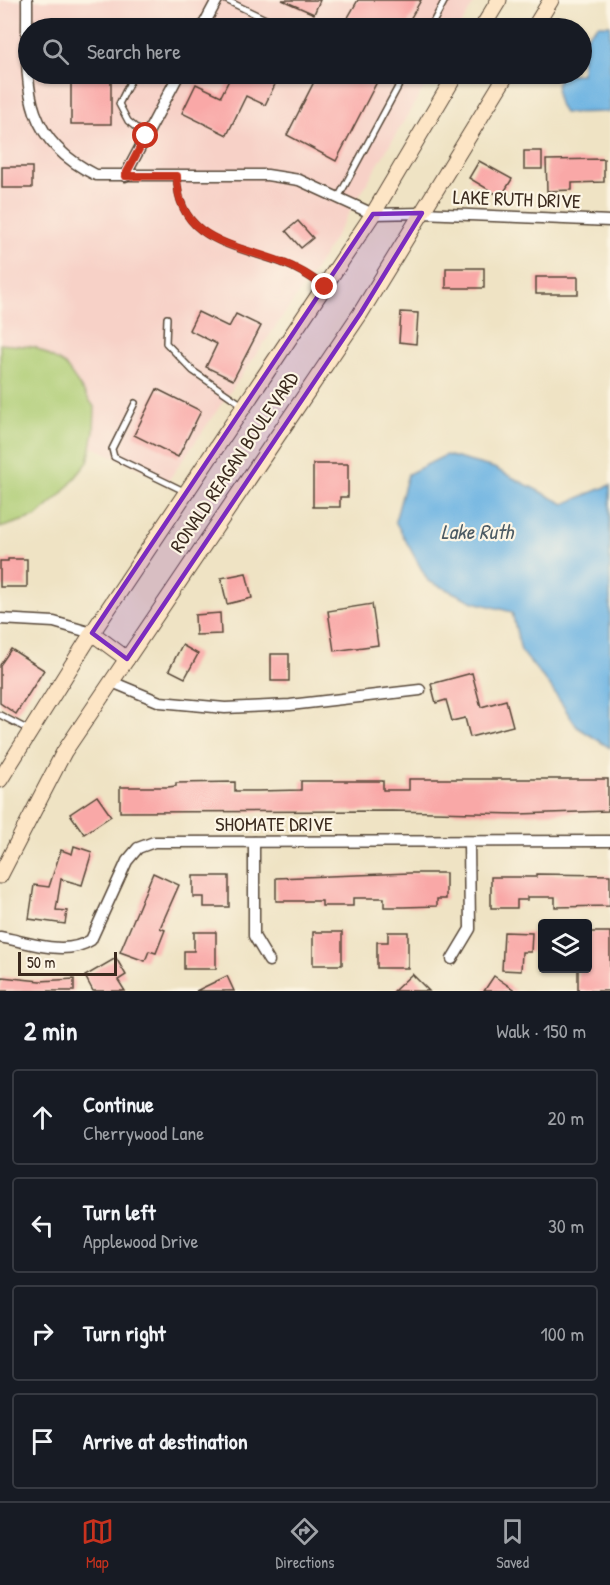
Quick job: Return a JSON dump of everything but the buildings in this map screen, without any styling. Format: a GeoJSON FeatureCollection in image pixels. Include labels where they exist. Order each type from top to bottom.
{"type":"FeatureCollection","features":[{"type":"Feature","properties":{"kind":"main road"},"geometry":{"type":"LineString","coordinates":[[488,18],[499,0]]}},
{"type":"Feature","properties":{"kind":"main road"},"geometry":{"type":"LineString","coordinates":[[540,18],[551,0]]}},
{"type":"Feature","properties":{"kind":"main road","name":"RONALD REAGAN BOULEVARD"},"geometry":{"type":"LineString","coordinates":[[0,780],[92,633],[373,213],[450,84]]}},
{"type":"Feature","properties":{"kind":"main road","name":"RONALD REAGAN BOULEVARD"},"geometry":{"type":"LineString","coordinates":[[0,876],[64,752],[360,314],[501,84]]}},
{"type":"Feature","properties":{"kind":"main road"},"geometry":{"type":"LineString","coordinates":[[92,633],[127,659]]}},
{"type":"Feature","properties":{"kind":"street"},"geometry":{"type":"LineString","coordinates":[[27,0],[28,18]]}},
{"type":"Feature","properties":{"kind":"street"},"geometry":{"type":"LineString","coordinates":[[207,18],[217,0]]}},
{"type":"Feature","properties":{"kind":"street"},"geometry":{"type":"LineString","coordinates":[[30,84],[31,102],[40,129],[74,164],[96,175],[267,175],[299,180],[373,213]]}},
{"type":"Feature","properties":{"kind":"street"},"geometry":{"type":"LineString","coordinates":[[125,176],[174,84]]}},
{"type":"Feature","properties":{"kind":"street","name":"LAKE RUTH DRIVE"},"geometry":{"type":"LineString","coordinates":[[373,213],[610,221]]}},
{"type":"Feature","properties":{"kind":"street"},"geometry":{"type":"LineString","coordinates":[[0,619],[54,622],[92,633]]}},
{"type":"Feature","properties":{"kind":"street"},"geometry":{"type":"LineString","coordinates":[[112,682],[160,702],[225,708],[290,705],[420,690]]}},
{"type":"Feature","properties":{"kind":"street","name":"SHOMATE DRIVE"},"geometry":{"type":"LineString","coordinates":[[0,937],[65,949],[80,947],[91,940],[127,861],[138,848],[154,842],[610,841]]}},
{"type":"Feature","properties":{"kind":"street"},"geometry":{"type":"LineString","coordinates":[[254,842],[254,936],[269,961]]}},
{"type":"Feature","properties":{"kind":"street"},"geometry":{"type":"LineString","coordinates":[[452,959],[470,929],[469,842]]}},
{"type":"Feature","properties":{"kind":"lane"},"geometry":{"type":"LineString","coordinates":[[226,0],[263,18]]}},
{"type":"Feature","properties":{"kind":"lane"},"geometry":{"type":"LineString","coordinates":[[435,18],[445,0]]}},
{"type":"Feature","properties":{"kind":"lane"},"geometry":{"type":"LineString","coordinates":[[129,84],[119,105],[128,121],[146,136]]}},
{"type":"Feature","properties":{"kind":"lane"},"geometry":{"type":"LineString","coordinates":[[338,198],[400,84]]}},
{"type":"Feature","properties":{"kind":"lane"},"geometry":{"type":"LineString","coordinates":[[177,176],[177,196],[187,217],[212,238],[305,272],[325,287]]}},
{"type":"Feature","properties":{"kind":"lane"},"geometry":{"type":"LineString","coordinates":[[167,318],[166,343],[180,361],[245,407]]}},
{"type":"Feature","properties":{"kind":"lane"},"geometry":{"type":"LineString","coordinates":[[135,403],[112,449],[114,457],[187,492]]}},
{"type":"Feature","properties":{"kind":"lane"},"geometry":{"type":"LineString","coordinates":[[0,715],[30,730]]}},
{"type":"Feature","properties":{"kind":"highlighted area"},"geometry":{"type":"Polygon","coordinates":[[[422,213],[360,314],[127,659],[92,633],[373,214],[422,213]]]}},
{"type":"Feature","properties":{"kind":"shaded area"},"geometry":{"type":"Polygon","coordinates":[[[0,0],[476,0],[465,18],[18,18],[18,84],[426,84],[315,270],[168,481],[91,446],[95,408],[65,365],[35,347],[0,344],[0,0]]]}},
{"type":"Feature","properties":{"kind":"green space"},"geometry":{"type":"Polygon","coordinates":[[[0,344],[35,347],[65,365],[95,408],[94,432],[88,462],[62,494],[37,516],[0,528],[0,344]]]}},
{"type":"Feature","properties":{"kind":"water"},"geometry":{"type":"Polygon","coordinates":[[[598,25],[610,25],[610,112],[564,113],[559,104],[557,84],[592,84],[592,31],[598,25]]]}},
{"type":"Feature","properties":{"kind":"water","name":"Lake Ruth"},"geometry":{"type":"Polygon","coordinates":[[[446,455],[494,468],[564,504],[610,485],[610,748],[577,727],[550,686],[521,651],[512,612],[474,602],[428,581],[395,521],[408,474],[446,455]]]}},
{"type":"Feature","properties":{"kind":"route"},"geometry":{"type":"LineString","coordinates":[[146,136],[125,176],[177,176],[177,196],[187,217],[212,238],[305,272],[325,287]]}}]}
